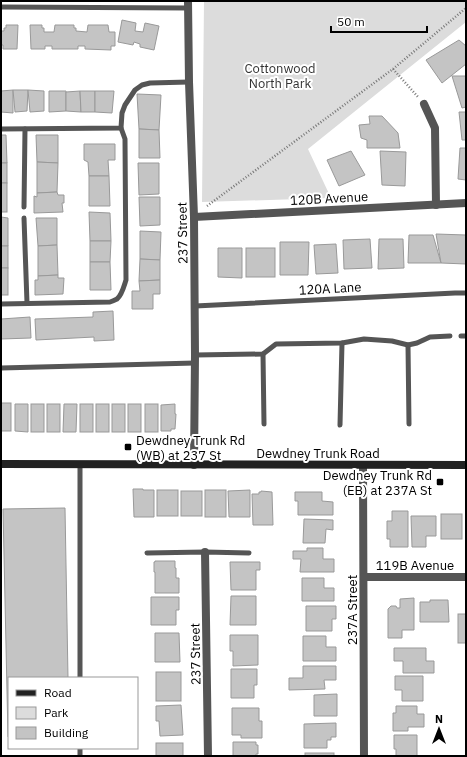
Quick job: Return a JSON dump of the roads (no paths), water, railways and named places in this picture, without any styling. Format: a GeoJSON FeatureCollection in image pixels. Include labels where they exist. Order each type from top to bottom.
{"type":"FeatureCollection","features":[{"type":"Feature","properties":{"kind":"main road","name":"Dewdney Trunk Road"},"geometry":{"type":"LineString","coordinates":[[1,464],[466,465]]}},
{"type":"Feature","properties":{"kind":"street","name":"237 Street"},"geometry":{"type":"LineString","coordinates":[[188,4],[194,217],[194,465]]}},
{"type":"Feature","properties":{"kind":"street"},"geometry":{"type":"LineString","coordinates":[[424,104],[435,128],[436,204]]}},
{"type":"Feature","properties":{"kind":"street","name":"120B Avenue"},"geometry":{"type":"LineString","coordinates":[[194,217],[466,203]]}},
{"type":"Feature","properties":{"kind":"street","name":"237A Street"},"geometry":{"type":"LineString","coordinates":[[363,465],[364,756]]}},
{"type":"Feature","properties":{"kind":"street","name":"237 Street"},"geometry":{"type":"LineString","coordinates":[[205,552],[208,756]]}},
{"type":"Feature","properties":{"kind":"street","name":"119B Avenue"},"geometry":{"type":"LineString","coordinates":[[364,577],[466,578]]}},
{"type":"Feature","properties":{"kind":"lane"},"geometry":{"type":"LineString","coordinates":[[120,1],[120,7]]}},
{"type":"Feature","properties":{"kind":"lane"},"geometry":{"type":"LineString","coordinates":[[1,7],[24,4],[120,7],[188,4]]}},
{"type":"Feature","properties":{"kind":"lane"},"geometry":{"type":"LineString","coordinates":[[1,304],[110,302],[117,299],[124,288],[126,280],[125,139],[122,128],[122,112],[135,90],[142,85],[150,82],[189,82]]}},
{"type":"Feature","properties":{"kind":"lane"},"geometry":{"type":"LineString","coordinates":[[1,129],[122,128]]}},
{"type":"Feature","properties":{"kind":"lane"},"geometry":{"type":"LineString","coordinates":[[24,207],[25,129]]}},
{"type":"Feature","properties":{"kind":"lane"},"geometry":{"type":"LineString","coordinates":[[24,218],[27,303]]}},
{"type":"Feature","properties":{"kind":"lane","name":"120A Lane"},"geometry":{"type":"LineString","coordinates":[[195,306],[466,293]]}},
{"type":"Feature","properties":{"kind":"lane"},"geometry":{"type":"LineString","coordinates":[[1,368],[195,359],[263,354],[276,344],[342,343],[364,339],[392,341],[408,345],[430,337],[450,336]]}},
{"type":"Feature","properties":{"kind":"lane"},"geometry":{"type":"LineString","coordinates":[[340,425],[342,343]]}},
{"type":"Feature","properties":{"kind":"lane"},"geometry":{"type":"LineString","coordinates":[[408,345],[409,424]]}},
{"type":"Feature","properties":{"kind":"lane"},"geometry":{"type":"LineString","coordinates":[[263,354],[264,424]]}},
{"type":"Feature","properties":{"kind":"lane"},"geometry":{"type":"LineString","coordinates":[[80,464],[80,677]]}},
{"type":"Feature","properties":{"kind":"lane"},"geometry":{"type":"LineString","coordinates":[[147,553],[249,553]]}},
{"type":"Feature","properties":{"kind":"place","name":"Dewdney Trunk Rd (WB) at 237 St"},"geometry":{"type":"Point","coordinates":[128,447]}},
{"type":"Feature","properties":{"kind":"place","name":"Dewdney Trunk Rd (EB) at 237A St"},"geometry":{"type":"Point","coordinates":[440,482]}},
{"type":"Feature","properties":{"kind":"park label","name":"Cottonwood North Park"},"geometry":{"type":"Point","coordinates":[280,76]}}]}
